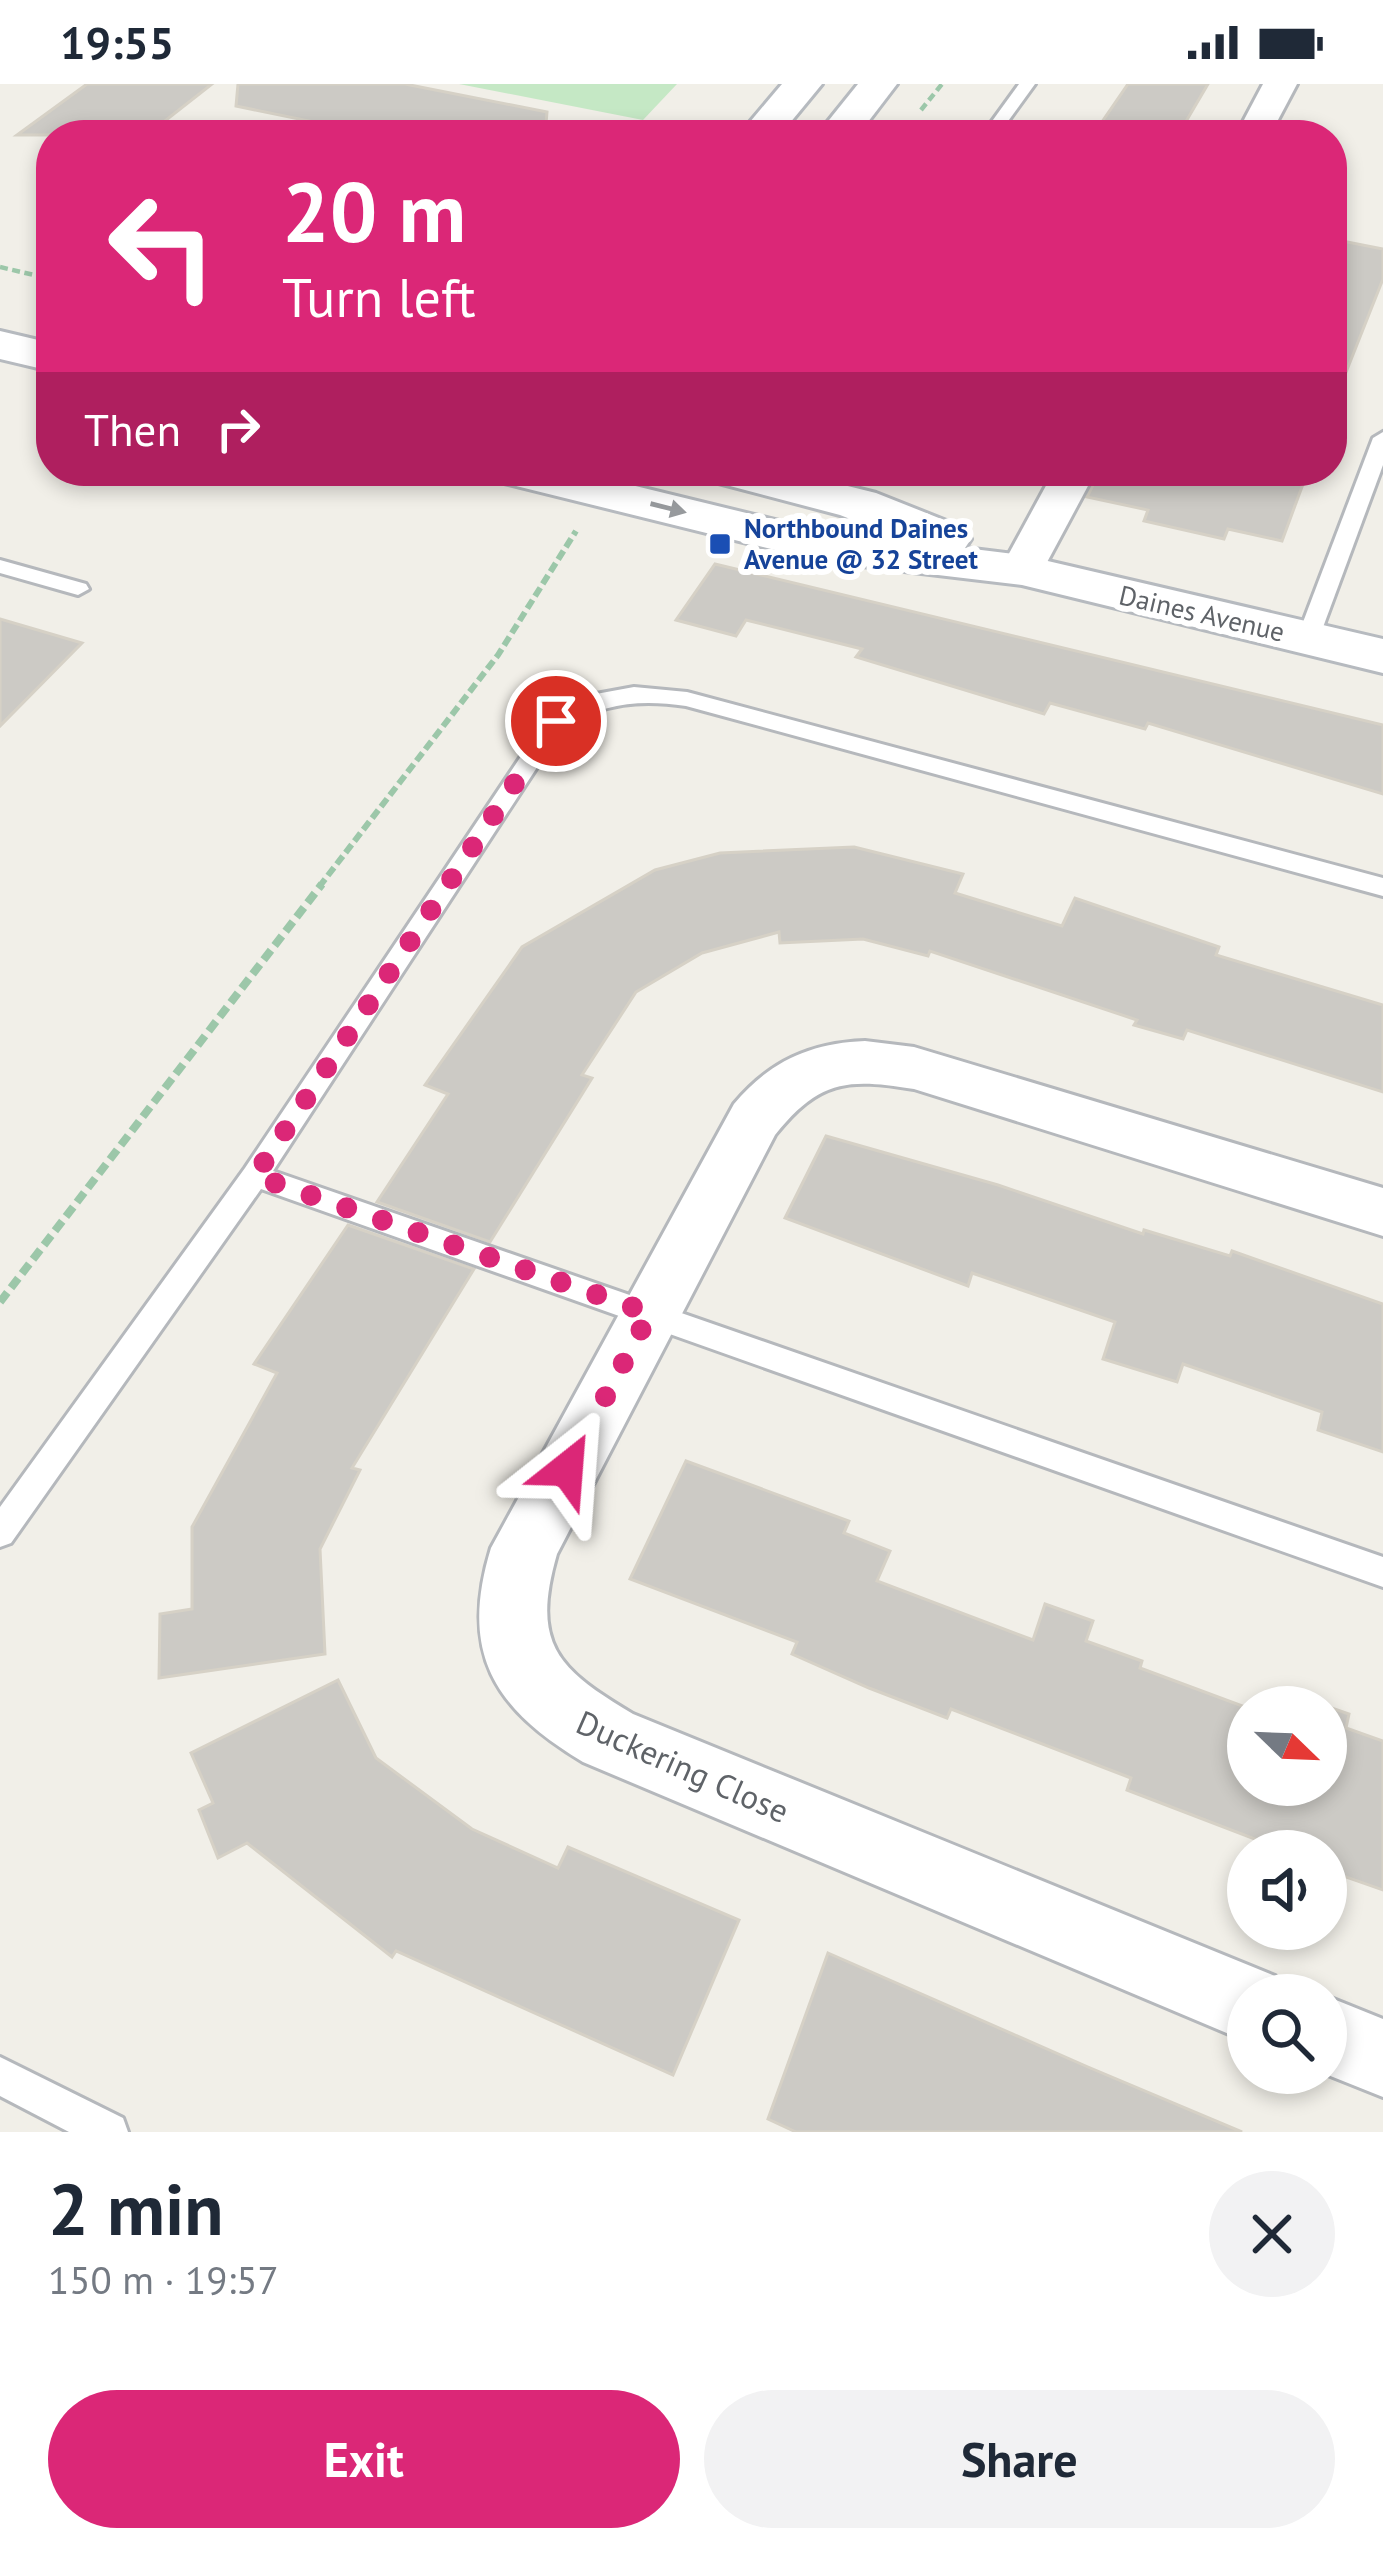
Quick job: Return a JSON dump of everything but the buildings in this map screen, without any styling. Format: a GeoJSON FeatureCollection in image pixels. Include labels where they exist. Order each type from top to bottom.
{"type":"FeatureCollection","features":[{"type":"Feature","properties":{"kind":"street"},"geometry":{"type":"LineString","coordinates":[[772,120],[803,84]]}},
{"type":"Feature","properties":{"kind":"street"},"geometry":{"type":"LineString","coordinates":[[849,120],[878,84]]}},
{"type":"Feature","properties":{"kind":"street"},"geometry":{"type":"LineString","coordinates":[[1261,120],[1280,84]]}},
{"type":"Feature","properties":{"kind":"street"},"geometry":{"type":"LineString","coordinates":[[0,345],[36,353]]}},
{"type":"Feature","properties":{"kind":"street","name":"Daines Avenue"},"geometry":{"type":"LineString","coordinates":[[554,486],[820,546],[1022,570],[1383,656]]}},
{"type":"Feature","properties":{"kind":"street","name":"Daines Avenue"},"geometry":{"type":"LineString","coordinates":[[787,486],[858,504],[1022,570]]}},
{"type":"Feature","properties":{"kind":"street"},"geometry":{"type":"LineString","coordinates":[[1022,570],[1067,486]]}},
{"type":"Feature","properties":{"kind":"street","name":"Duckering Close"},"geometry":{"type":"LineString","coordinates":[[1227,1993],[608,1738],[565,1714],[536,1690],[510,1631],[510,1589],[525,1548],[770,1099],[820,1066],[850,1059],[914,1068],[1383,1211]]}},
{"type":"Feature","properties":{"kind":"street"},"geometry":{"type":"LineString","coordinates":[[1347,2043],[1383,2058]]}},
{"type":"Feature","properties":{"kind":"lane"},"geometry":{"type":"LineString","coordinates":[[1001,120],[1027,84]]}},
{"type":"Feature","properties":{"kind":"lane"},"geometry":{"type":"LineString","coordinates":[[1308,638],[1378,463],[1383,438]]}},
{"type":"Feature","properties":{"kind":"lane"},"geometry":{"type":"LineString","coordinates":[[0,566],[78,589]]}},
{"type":"Feature","properties":{"kind":"lane"},"geometry":{"type":"LineString","coordinates":[[0,1533],[255,1176],[556,721],[589,701],[622,692],[687,698],[1383,886]]}},
{"type":"Feature","properties":{"kind":"lane"},"geometry":{"type":"LineString","coordinates":[[255,1176],[1383,1572]]}},
{"type":"Feature","properties":{"kind":"lane"},"geometry":{"type":"LineString","coordinates":[[0,2076],[109,2132]]}},
{"type":"Feature","properties":{"kind":"path"},"geometry":{"type":"LineString","coordinates":[[0,267],[36,275]]}},
{"type":"Feature","properties":{"kind":"path"},"geometry":{"type":"LineString","coordinates":[[0,1302],[498,655],[535,598],[555,553],[554,486]]}},
{"type":"Feature","properties":{"kind":"green space"},"geometry":{"type":"Polygon","coordinates":[[[459,84],[677,84],[643,120],[459,84]]]}},
{"type":"Feature","properties":{"kind":"place","name":"Northbound Daines Avenue @ 32 Street"},"geometry":{"type":"Point","coordinates":[720,544]}},
{"type":"Feature","properties":{"kind":"route"},"geometry":{"type":"LineString","coordinates":[[556,721],[255,1176],[650,1313],[567,1469]]}}]}
